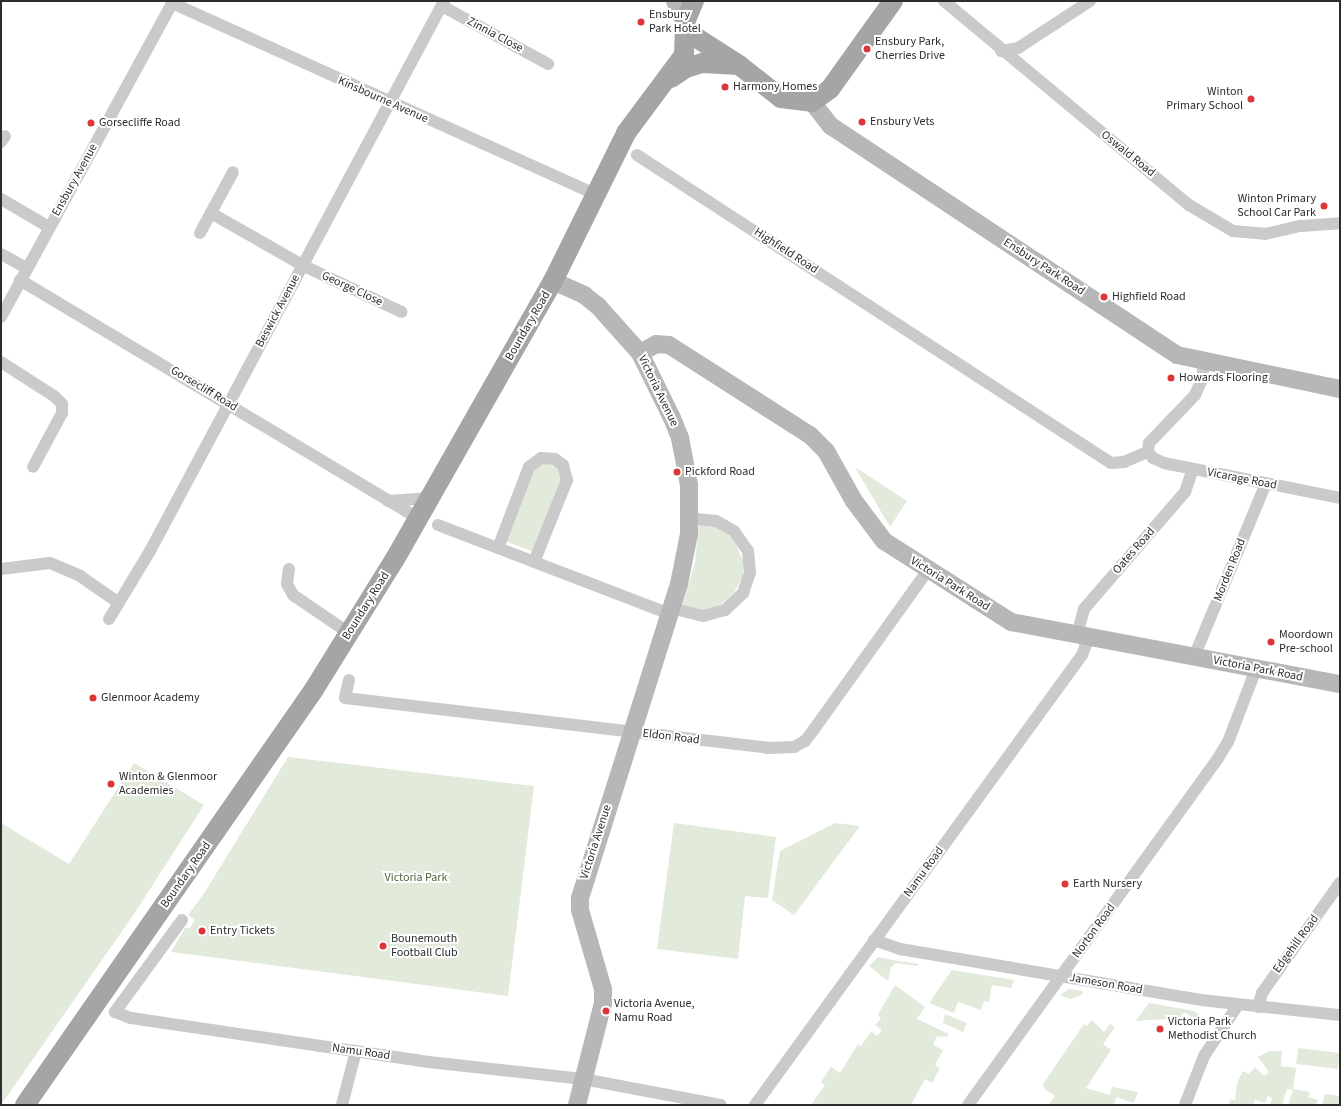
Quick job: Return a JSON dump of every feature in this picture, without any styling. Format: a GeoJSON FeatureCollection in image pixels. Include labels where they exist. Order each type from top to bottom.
{"type":"FeatureCollection","features":[{"type":"Feature","properties":{"kind":"main road","name":"Boundary Road"},"geometry":{"type":"LineString","coordinates":[[25,1105],[202,852],[349,633],[411,514],[431,498],[553,281],[626,133],[684,55],[686,26],[694,1]]}},
{"type":"Feature","properties":{"kind":"main road"},"geometry":{"type":"LineString","coordinates":[[686,26],[781,98],[812,102],[830,89],[893,1]]}},
{"type":"Feature","properties":{"kind":"main road","name":"Boundary Road"},"geometry":{"type":"LineString","coordinates":[[665,82],[686,68],[702,63],[739,65]]}},
{"type":"Feature","properties":{"kind":"street"},"geometry":{"type":"LineString","coordinates":[[675,1],[686,26]]}},
{"type":"Feature","properties":{"kind":"street","name":"Oswald Road"},"geometry":{"type":"LineString","coordinates":[[944,1],[1001,51],[1189,205],[1232,231],[1266,234],[1301,226],[1340,223]]}},
{"type":"Feature","properties":{"kind":"street"},"geometry":{"type":"LineString","coordinates":[[1001,51],[1018,48],[1090,1]]}},
{"type":"Feature","properties":{"kind":"street","name":"Kinsbourne Avenue"},"geometry":{"type":"LineString","coordinates":[[172,2],[390,103],[595,194]]}},
{"type":"Feature","properties":{"kind":"street","name":"Ensbury Avenue"},"geometry":{"type":"LineString","coordinates":[[1,317],[26,268],[172,2]]}},
{"type":"Feature","properties":{"kind":"street","name":"Beswick Avenue"},"geometry":{"type":"LineString","coordinates":[[108,619],[138,571],[443,4]]}},
{"type":"Feature","properties":{"kind":"street","name":"Zinnia Close"},"geometry":{"type":"LineString","coordinates":[[443,4],[548,64]]}},
{"type":"Feature","properties":{"kind":"street"},"geometry":{"type":"LineString","coordinates":[[830,89],[831,126]]}},
{"type":"Feature","properties":{"kind":"street","name":"Ensbury Park Road"},"geometry":{"type":"LineString","coordinates":[[812,102],[831,126],[1177,355],[1204,362],[1340,389]]}},
{"type":"Feature","properties":{"kind":"street","name":"Highfield Road"},"geometry":{"type":"LineString","coordinates":[[637,155],[1111,463],[1124,462],[1148,452]]}},
{"type":"Feature","properties":{"kind":"street"},"geometry":{"type":"LineString","coordinates":[[200,233],[233,172]]}},
{"type":"Feature","properties":{"kind":"street"},"geometry":{"type":"LineString","coordinates":[[1,199],[49,227]]}},
{"type":"Feature","properties":{"kind":"street","name":"George Close"},"geometry":{"type":"LineString","coordinates":[[211,213],[302,265],[402,312]]}},
{"type":"Feature","properties":{"kind":"street"},"geometry":{"type":"LineString","coordinates":[[1,254],[26,268]]}},
{"type":"Feature","properties":{"kind":"street","name":"Gorsecliff Road"},"geometry":{"type":"LineString","coordinates":[[20,280],[229,403],[411,514]]}},
{"type":"Feature","properties":{"kind":"street","name":"Victoria Avenue"},"geometry":{"type":"LineString","coordinates":[[553,281],[584,295],[598,306],[628,336],[640,353],[663,396],[680,438],[689,485],[690,518],[685,561],[671,611],[580,898],[580,910],[603,989],[603,1003],[577,1105]]}},
{"type":"Feature","properties":{"kind":"street","name":"Victoria Park Road"},"geometry":{"type":"LineString","coordinates":[[640,353],[656,344],[669,345],[810,435],[826,451],[854,501],[879,535],[890,546],[1011,622],[1340,684]]}},
{"type":"Feature","properties":{"kind":"street"},"geometry":{"type":"LineString","coordinates":[[1,362],[54,396],[62,404],[62,413],[33,467]]}},
{"type":"Feature","properties":{"kind":"street"},"geometry":{"type":"LineString","coordinates":[[1148,452],[1149,443],[1195,394],[1202,379],[1204,362]]}},
{"type":"Feature","properties":{"kind":"street","name":"Vicarage Road"},"geometry":{"type":"LineString","coordinates":[[1148,452],[1153,458],[1164,463],[1340,498]]}},
{"type":"Feature","properties":{"kind":"street"},"geometry":{"type":"LineString","coordinates":[[498,548],[529,467],[541,458],[555,459],[563,465],[567,480],[534,562]]}},
{"type":"Feature","properties":{"kind":"street","name":"Oates Road"},"geometry":{"type":"LineString","coordinates":[[1083,636],[1084,609],[1185,492],[1193,469]]}},
{"type":"Feature","properties":{"kind":"street","name":"Morden Road"},"geometry":{"type":"LineString","coordinates":[[1194,657],[1266,483]]}},
{"type":"Feature","properties":{"kind":"street"},"geometry":{"type":"LineString","coordinates":[[388,501],[431,498]]}},
{"type":"Feature","properties":{"kind":"street"},"geometry":{"type":"LineString","coordinates":[[438,525],[534,562],[671,611],[703,616],[725,610],[743,593],[750,572],[748,551],[734,531],[716,521],[690,518]]}},
{"type":"Feature","properties":{"kind":"street"},"geometry":{"type":"LineString","coordinates":[[1,569],[50,563],[80,576],[119,603]]}},
{"type":"Feature","properties":{"kind":"street"},"geometry":{"type":"LineString","coordinates":[[289,569],[288,584],[293,595],[349,633]]}},
{"type":"Feature","properties":{"kind":"street","name":"Eldon Road"},"geometry":{"type":"LineString","coordinates":[[348,680],[345,698],[768,748],[794,747],[806,741],[928,570]]}},
{"type":"Feature","properties":{"kind":"street","name":"Namu Road"},"geometry":{"type":"LineString","coordinates":[[755,1105],[1082,655],[1083,636]]}},
{"type":"Feature","properties":{"kind":"street","name":"Norton Road"},"geometry":{"type":"LineString","coordinates":[[968,1105],[1217,760],[1228,742],[1256,669]]}},
{"type":"Feature","properties":{"kind":"street","name":"Edgehill Road"},"geometry":{"type":"LineString","coordinates":[[1258,1007],[1262,993],[1340,883]]}},
{"type":"Feature","properties":{"kind":"street","name":"Namu Road"},"geometry":{"type":"LineString","coordinates":[[182,920],[115,1012],[131,1018],[356,1051],[477,1068],[583,1079],[721,1105]]}},
{"type":"Feature","properties":{"kind":"street","name":"Jameson Road"},"geometry":{"type":"LineString","coordinates":[[874,940],[900,949],[1238,1005],[1340,1015]]}},
{"type":"Feature","properties":{"kind":"street"},"geometry":{"type":"LineString","coordinates":[[1185,1105],[1204,1056],[1238,1005]]}},
{"type":"Feature","properties":{"kind":"street"},"geometry":{"type":"LineString","coordinates":[[342,1105],[356,1051]]}},
{"type":"Feature","properties":{"kind":"green space"},"geometry":{"type":"Polygon","coordinates":[[[544,463],[558,466],[563,478],[534,552],[505,541],[533,471],[544,463]]]}},
{"type":"Feature","properties":{"kind":"green space"},"geometry":{"type":"Polygon","coordinates":[[[855,467],[907,501],[890,527],[855,467]]]}},
{"type":"Feature","properties":{"kind":"green space"},"geometry":{"type":"Polygon","coordinates":[[[699,522],[723,530],[734,540],[744,563],[743,576],[734,593],[719,606],[705,610],[682,607],[695,562],[699,522]]]}},
{"type":"Feature","properties":{"kind":"green space","name":"Victoria Park"},"geometry":{"type":"Polygon","coordinates":[[[288,757],[534,786],[508,996],[171,952],[185,928],[190,928],[195,920],[188,915],[203,895],[288,757]]]}},
{"type":"Feature","properties":{"kind":"green space"},"geometry":{"type":"Polygon","coordinates":[[[134,763],[204,805],[136,911],[1,1105],[1,823],[69,864],[134,763]]]}},
{"type":"Feature","properties":{"kind":"green space"},"geometry":{"type":"Polygon","coordinates":[[[674,823],[776,837],[768,898],[745,896],[738,959],[657,949],[674,823]]]}},
{"type":"Feature","properties":{"kind":"green space"},"geometry":{"type":"Polygon","coordinates":[[[835,823],[860,826],[794,915],[772,900],[780,851],[835,823]]]}},
{"type":"Feature","properties":{"kind":"green space"},"geometry":{"type":"Polygon","coordinates":[[[878,957],[919,964],[917,966],[896,963],[891,967],[888,981],[869,966],[878,957]]]}},
{"type":"Feature","properties":{"kind":"green space"},"geometry":{"type":"Polygon","coordinates":[[[952,970],[1014,980],[1011,988],[992,985],[989,1002],[984,1001],[981,1010],[958,1002],[954,1013],[929,1003],[952,970]]]}},
{"type":"Feature","properties":{"kind":"green space"},"geometry":{"type":"Polygon","coordinates":[[[895,985],[925,1007],[917,1019],[949,1034],[947,1037],[937,1036],[933,1045],[943,1050],[935,1065],[940,1068],[932,1083],[925,1079],[911,1105],[811,1105],[825,1085],[821,1082],[831,1067],[840,1073],[858,1044],[861,1046],[871,1031],[877,1036],[882,1030],[875,1025],[881,1018],[878,1015],[895,985]]]}},
{"type":"Feature","properties":{"kind":"green space"},"geometry":{"type":"Polygon","coordinates":[[[1069,989],[1083,991],[1082,995],[1070,999],[1060,995],[1069,989]]]}},
{"type":"Feature","properties":{"kind":"green space"},"geometry":{"type":"Polygon","coordinates":[[[1149,1003],[1194,1011],[1205,1019],[1207,1024],[1199,1023],[1186,1013],[1181,1014],[1182,1018],[1136,1021],[1149,1003]]]}},
{"type":"Feature","properties":{"kind":"green space"},"geometry":{"type":"Polygon","coordinates":[[[945,1014],[967,1023],[963,1032],[943,1023],[945,1014]]]}},
{"type":"Feature","properties":{"kind":"green space"},"geometry":{"type":"Polygon","coordinates":[[[1092,1020],[1104,1032],[1110,1024],[1115,1027],[1103,1044],[1111,1050],[1086,1088],[1110,1095],[1112,1087],[1138,1092],[1134,1103],[1116,1097],[1114,1105],[1049,1105],[1055,1096],[1045,1089],[1043,1084],[1084,1024],[1087,1026],[1092,1020]]]}},
{"type":"Feature","properties":{"kind":"green space"},"geometry":{"type":"Polygon","coordinates":[[[1298,1048],[1340,1053],[1338,1069],[1296,1064],[1298,1048]]]}},
{"type":"Feature","properties":{"kind":"green space"},"geometry":{"type":"Polygon","coordinates":[[[1269,1051],[1282,1051],[1281,1066],[1296,1068],[1293,1089],[1310,1092],[1308,1097],[1318,1100],[1316,1105],[1288,1105],[1293,1090],[1287,1089],[1282,1105],[1270,1105],[1272,1098],[1268,1096],[1265,1103],[1255,1100],[1253,1105],[1229,1105],[1230,1099],[1235,1100],[1237,1083],[1243,1071],[1249,1074],[1255,1067],[1264,1076],[1269,1072],[1258,1057],[1269,1051]]]}},
{"type":"Feature","properties":{"kind":"green space"},"geometry":{"type":"Polygon","coordinates":[[[1325,1094],[1340,1096],[1340,1105],[1322,1105],[1325,1094]]]}},
{"type":"Feature","properties":{"kind":"place","name":"Ensbury Park Hotel"},"geometry":{"type":"Point","coordinates":[641,22]}},
{"type":"Feature","properties":{"kind":"place","name":"Ensbury Park, Cherries Drive"},"geometry":{"type":"Point","coordinates":[867,49]}},
{"type":"Feature","properties":{"kind":"place","name":"Harmony Homes"},"geometry":{"type":"Point","coordinates":[725,87]}},
{"type":"Feature","properties":{"kind":"place","name":"Winton Primary School"},"geometry":{"type":"Point","coordinates":[1251,99]}},
{"type":"Feature","properties":{"kind":"place","name":"Ensbury Vets"},"geometry":{"type":"Point","coordinates":[862,122]}},
{"type":"Feature","properties":{"kind":"place","name":"Gorsecliffe Road"},"geometry":{"type":"Point","coordinates":[91,123]}},
{"type":"Feature","properties":{"kind":"place","name":"Winton Primary School Car Park"},"geometry":{"type":"Point","coordinates":[1324,206]}},
{"type":"Feature","properties":{"kind":"place","name":"Highfield Road"},"geometry":{"type":"Point","coordinates":[1104,297]}},
{"type":"Feature","properties":{"kind":"place","name":"Howards Flooring"},"geometry":{"type":"Point","coordinates":[1171,378]}},
{"type":"Feature","properties":{"kind":"place","name":"Pickford Road"},"geometry":{"type":"Point","coordinates":[677,472]}},
{"type":"Feature","properties":{"kind":"place","name":"Moordown Pre-school"},"geometry":{"type":"Point","coordinates":[1271,642]}},
{"type":"Feature","properties":{"kind":"place","name":"Glenmoor Academy"},"geometry":{"type":"Point","coordinates":[93,698]}},
{"type":"Feature","properties":{"kind":"place","name":"Winton & Glenmoor Academies"},"geometry":{"type":"Point","coordinates":[111,784]}},
{"type":"Feature","properties":{"kind":"place","name":"Earth Nursery"},"geometry":{"type":"Point","coordinates":[1065,884]}},
{"type":"Feature","properties":{"kind":"place","name":"Entry Tickets"},"geometry":{"type":"Point","coordinates":[202,931]}},
{"type":"Feature","properties":{"kind":"place","name":"Bounemouth Football Club"},"geometry":{"type":"Point","coordinates":[383,946]}},
{"type":"Feature","properties":{"kind":"place","name":"Victoria Avenue, Namu Road"},"geometry":{"type":"Point","coordinates":[606,1011]}},
{"type":"Feature","properties":{"kind":"place","name":"Victoria Park Methodist Church"},"geometry":{"type":"Point","coordinates":[1160,1029]}}]}
